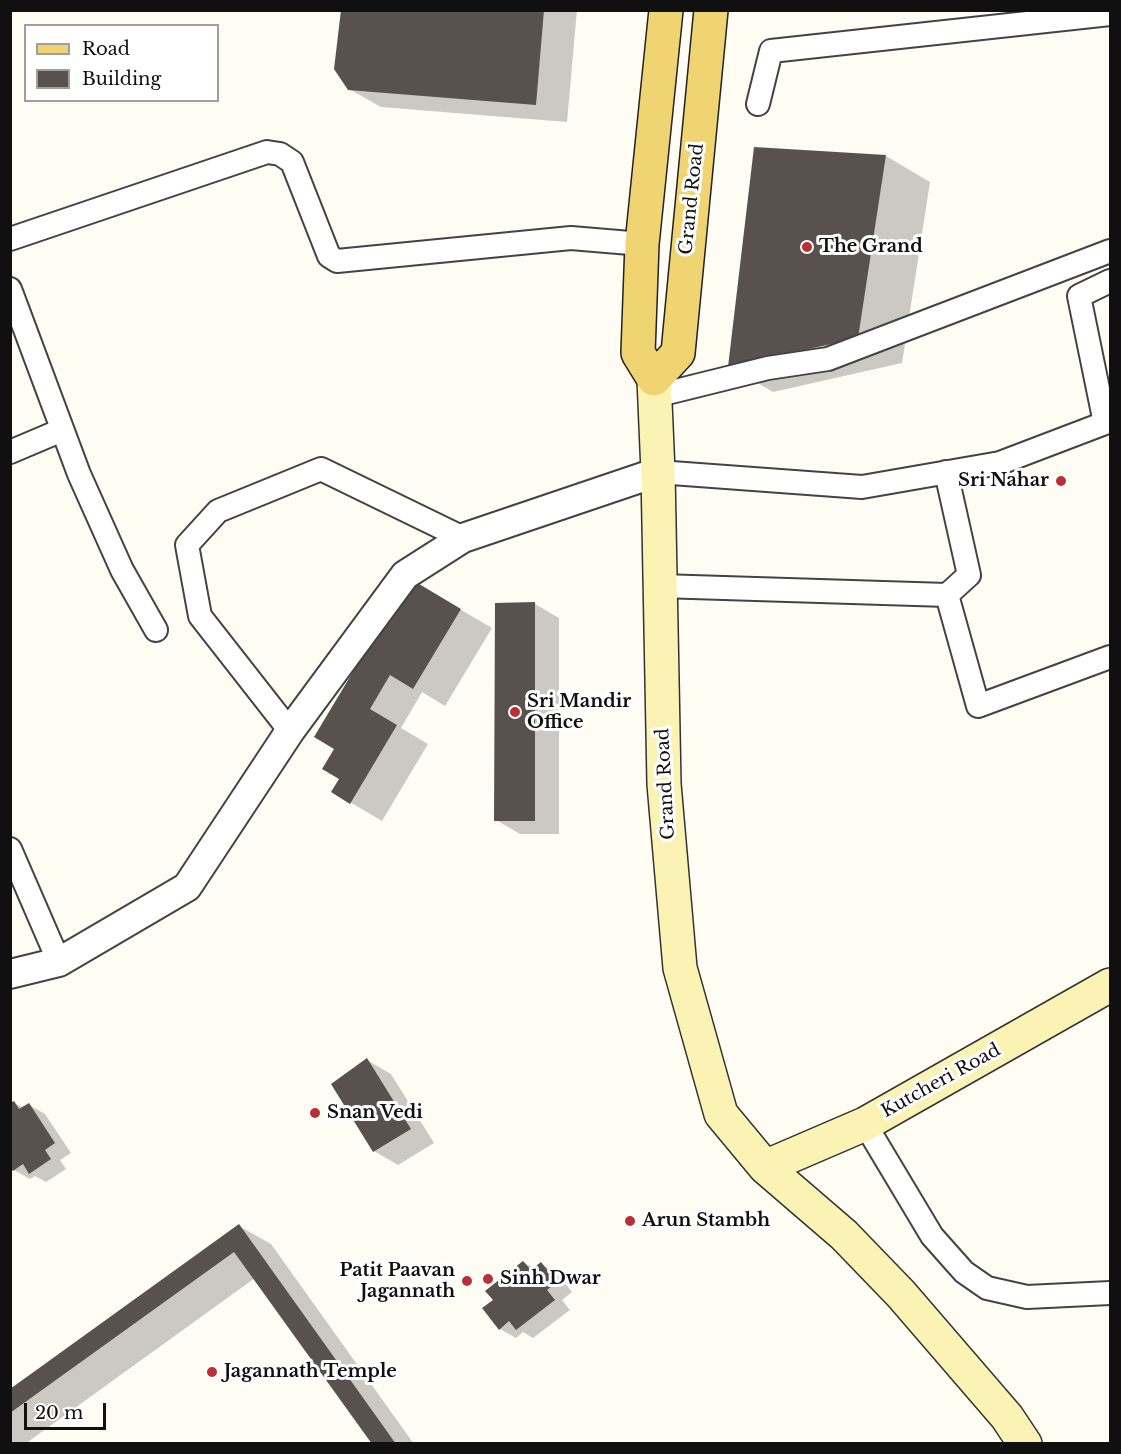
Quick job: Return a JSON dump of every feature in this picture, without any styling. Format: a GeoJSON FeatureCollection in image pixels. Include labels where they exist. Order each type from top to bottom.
{"type":"FeatureCollection","features":[{"type":"Feature","properties":{"kind":"main road","name":"Grand Road"},"geometry":{"type":"LineString","coordinates":[[666,10],[642,244],[638,353],[654,387],[658,472],[664,784],[680,968],[722,1114],[765,1167],[844,1235],[901,1294],[1007,1417],[1025,1443]]}},
{"type":"Feature","properties":{"kind":"main road","name":"Grand Road"},"geometry":{"type":"LineString","coordinates":[[654,387],[678,353],[711,10]]}},
{"type":"Feature","properties":{"kind":"main road","name":"Kutcheri Road"},"geometry":{"type":"LineString","coordinates":[[765,1167],[864,1124],[1110,985]]}},
{"type":"Feature","properties":{"kind":"street"},"geometry":{"type":"LineString","coordinates":[[758,104],[771,51],[1110,14]]}},
{"type":"Feature","properties":{"kind":"street"},"geometry":{"type":"LineString","coordinates":[[10,239],[267,152],[280,154],[292,162],[329,256],[337,261],[571,238],[642,244]]}},
{"type":"Feature","properties":{"kind":"street"},"geometry":{"type":"LineString","coordinates":[[654,387],[828,359],[1110,251]]}},
{"type":"Feature","properties":{"kind":"street"},"geometry":{"type":"LineString","coordinates":[[10,974],[58,962],[187,887],[290,731],[405,575],[463,538],[658,472],[862,487],[1000,463],[1105,423],[1079,296],[1110,281]]}},
{"type":"Feature","properties":{"kind":"street"},"geometry":{"type":"LineString","coordinates":[[10,289],[62,430],[106,536],[156,630]]}},
{"type":"Feature","properties":{"kind":"street"},"geometry":{"type":"LineString","coordinates":[[10,452],[62,430]]}},
{"type":"Feature","properties":{"kind":"street"},"geometry":{"type":"LineString","coordinates":[[290,731],[200,616],[187,545],[218,511],[321,469],[463,538]]}},
{"type":"Feature","properties":{"kind":"street"},"geometry":{"type":"LineString","coordinates":[[660,586],[947,595],[969,575],[946,472]]}},
{"type":"Feature","properties":{"kind":"street"},"geometry":{"type":"LineString","coordinates":[[947,595],[978,706],[1110,657]]}},
{"type":"Feature","properties":{"kind":"street"},"geometry":{"type":"LineString","coordinates":[[10,849],[58,962]]}},
{"type":"Feature","properties":{"kind":"street"},"geometry":{"type":"LineString","coordinates":[[864,1124],[932,1236],[972,1278],[987,1288],[1027,1297],[1110,1293]]}},
{"type":"Feature","properties":{"kind":"building"},"geometry":{"type":"Polygon","coordinates":[[[341,10],[544,10],[536,105],[348,90],[334,69],[341,10]]]}},
{"type":"Feature","properties":{"kind":"building","name":"The Grand"},"geometry":{"type":"Polygon","coordinates":[[[754,147],[886,155],[858,338],[728,367],[754,147]]]}},
{"type":"Feature","properties":{"kind":"building"},"geometry":{"type":"Polygon","coordinates":[[[409,578],[461,609],[413,689],[390,675],[370,709],[397,725],[350,804],[331,792],[339,779],[322,769],[334,749],[314,737],[409,578]]]}},
{"type":"Feature","properties":{"kind":"building","name":"Sri Mandir Office"},"geometry":{"type":"Polygon","coordinates":[[[535,602],[535,821],[494,821],[495,603],[535,602]]]}},
{"type":"Feature","properties":{"kind":"building"},"geometry":{"type":"Polygon","coordinates":[[[367,1058],[411,1129],[373,1152],[331,1084],[367,1058]]]}},
{"type":"Feature","properties":{"kind":"building"},"geometry":{"type":"Polygon","coordinates":[[[14,1101],[19,1109],[29,1103],[55,1143],[45,1150],[51,1159],[29,1174],[23,1164],[13,1171],[10,1167],[10,1103],[14,1101]]]}},
{"type":"Feature","properties":{"kind":"building"},"geometry":{"type":"Polygon","coordinates":[[[239,1224],[396,1444],[372,1444],[234,1252],[10,1413],[10,1389],[239,1224]]]}},
{"type":"Feature","properties":{"kind":"building"},"geometry":{"type":"Polygon","coordinates":[[[523,1261],[531,1270],[541,1262],[557,1282],[547,1290],[555,1300],[516,1330],[509,1321],[499,1330],[482,1308],[493,1300],[485,1291],[523,1261]]]}},
{"type":"Feature","properties":{"kind":"place","name":"The Grand"},"geometry":{"type":"Point","coordinates":[807,247]}},
{"type":"Feature","properties":{"kind":"place","name":"Sri Nahar"},"geometry":{"type":"Point","coordinates":[1061,481]}},
{"type":"Feature","properties":{"kind":"place","name":"Sri Mandir Office"},"geometry":{"type":"Point","coordinates":[515,712]}},
{"type":"Feature","properties":{"kind":"place","name":"Snan Vedi"},"geometry":{"type":"Point","coordinates":[315,1113]}},
{"type":"Feature","properties":{"kind":"place","name":"Arun Stambh"},"geometry":{"type":"Point","coordinates":[630,1221]}},
{"type":"Feature","properties":{"kind":"place","name":"Sinh Dwar"},"geometry":{"type":"Point","coordinates":[488,1279]}},
{"type":"Feature","properties":{"kind":"place","name":"Patit Paavan Jagannath"},"geometry":{"type":"Point","coordinates":[467,1281]}},
{"type":"Feature","properties":{"kind":"place","name":"Jagannath Temple"},"geometry":{"type":"Point","coordinates":[212,1372]}}]}
